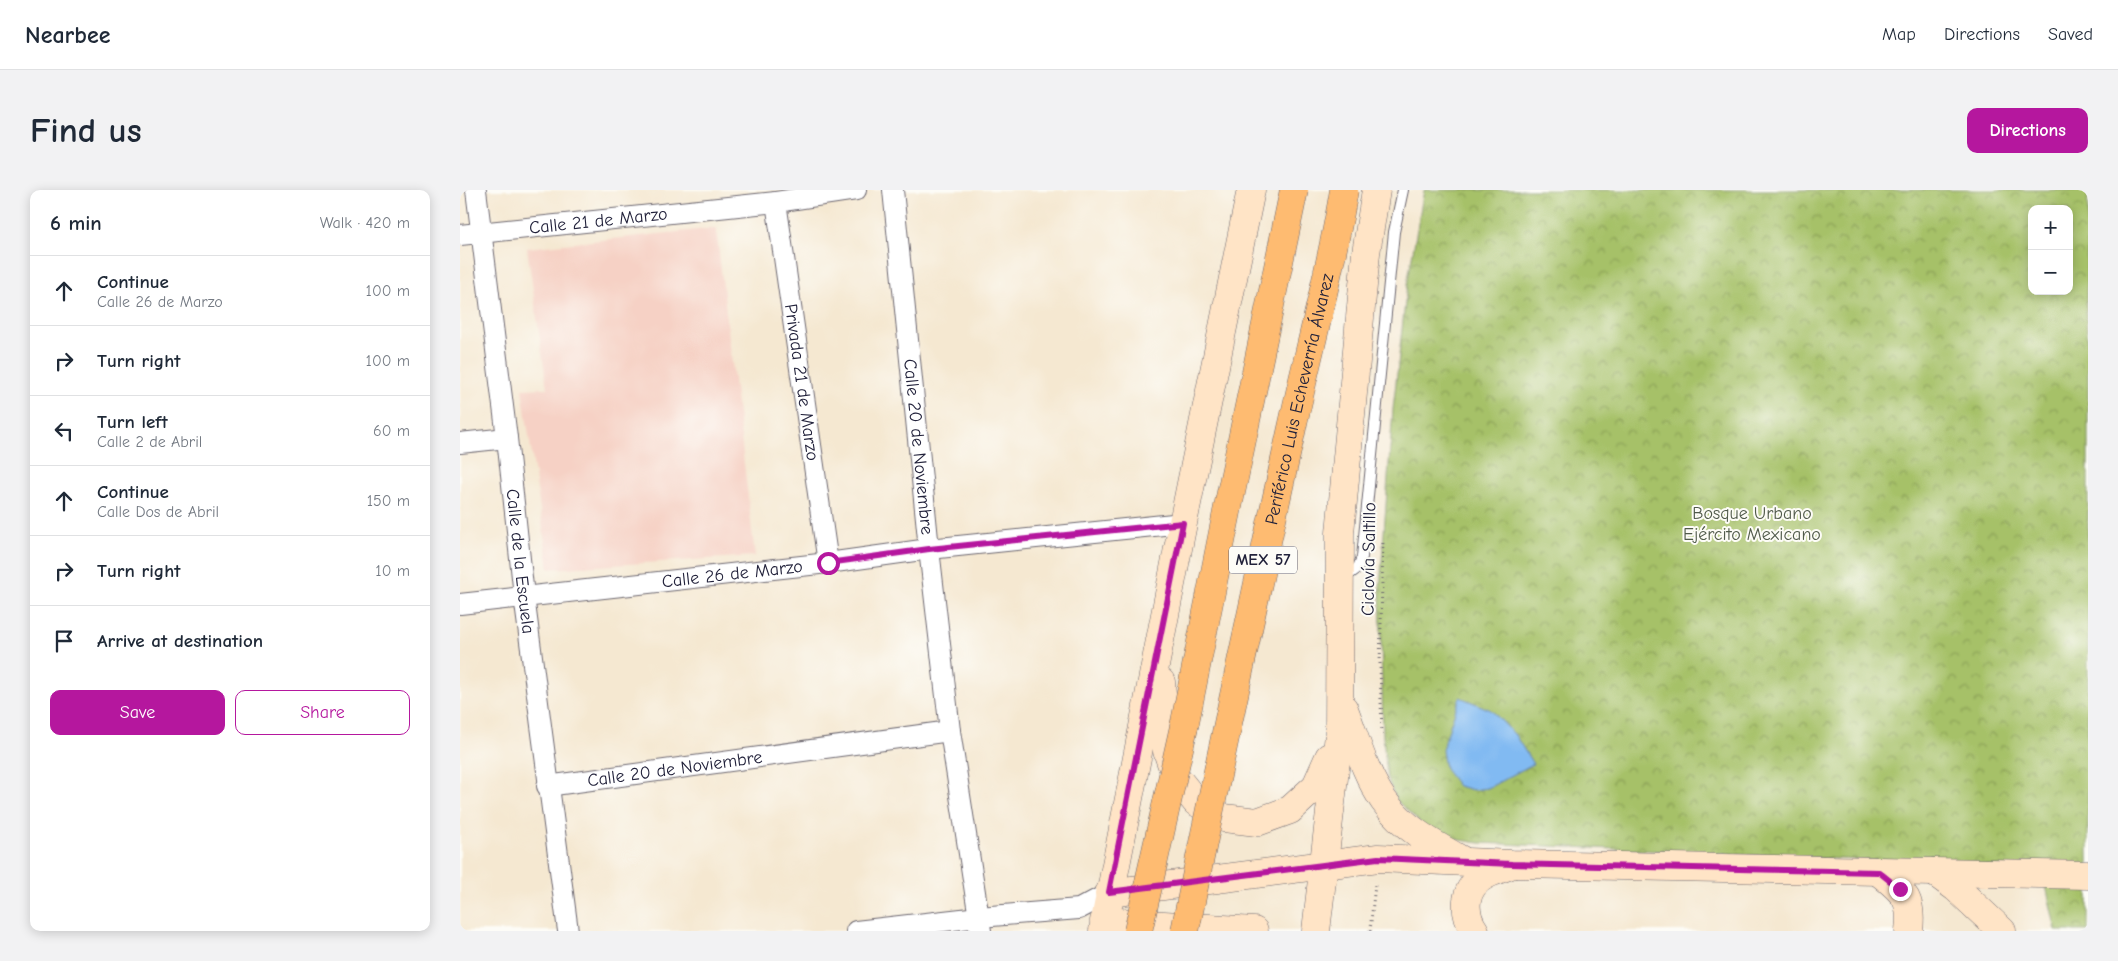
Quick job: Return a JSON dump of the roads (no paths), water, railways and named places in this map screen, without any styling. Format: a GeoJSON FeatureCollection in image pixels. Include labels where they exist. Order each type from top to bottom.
{"type":"FeatureCollection","features":[{"type":"Feature","properties":{"kind":"highway","name":"MEX 57"},"geometry":{"type":"LineString","coordinates":[[1138,931],[1185,722],[1294,190]]}},
{"type":"Feature","properties":{"kind":"highway","name":"Periférico Luis Echeverría Álvarez"},"geometry":{"type":"LineString","coordinates":[[1185,931],[1238,676],[1344,190]]}},
{"type":"Feature","properties":{"kind":"street","name":"Calle de la Escuela"},"geometry":{"type":"LineString","coordinates":[[476,190],[547,786],[568,931]]}},
{"type":"Feature","properties":{"kind":"street","name":"Calle 21 de Marzo"},"geometry":{"type":"LineString","coordinates":[[460,235],[776,202],[856,190]]}},
{"type":"Feature","properties":{"kind":"street","name":"Calle 20 de Noviembre"},"geometry":{"type":"LineString","coordinates":[[893,190],[929,549],[950,731],[980,924]]}},
{"type":"Feature","properties":{"kind":"street"},"geometry":{"type":"LineString","coordinates":[[1104,926],[1109,892],[1183,523],[1252,190]]}},
{"type":"Feature","properties":{"kind":"street","name":"Periférico Luis Echeverría Álvarez"},"geometry":{"type":"LineString","coordinates":[[1316,931],[1322,865],[1339,735],[1340,533],[1366,253],[1376,190]]}},
{"type":"Feature","properties":{"kind":"street","name":"Privada 21 de Marzo"},"geometry":{"type":"LineString","coordinates":[[776,202],[828,563]]}},
{"type":"Feature","properties":{"kind":"street"},"geometry":{"type":"LineString","coordinates":[[460,443],[507,438]]}},
{"type":"Feature","properties":{"kind":"street","name":"Calle 26 de Marzo"},"geometry":{"type":"LineString","coordinates":[[460,604],[828,563],[929,549],[1183,523]]}},
{"type":"Feature","properties":{"kind":"street"},"geometry":{"type":"LineString","coordinates":[[1158,651],[1167,750],[1176,777],[1196,802],[1224,818],[1256,822],[1290,810],[1316,786],[1339,735]]}},
{"type":"Feature","properties":{"kind":"street"},"geometry":{"type":"LineString","coordinates":[[1340,696],[1364,762],[1385,802],[1408,826],[1431,843],[1464,861]]}},
{"type":"Feature","properties":{"kind":"street","name":"Calle 20 de Noviembre"},"geometry":{"type":"LineString","coordinates":[[547,786],[950,731]]}},
{"type":"Feature","properties":{"kind":"street"},"geometry":{"type":"LineString","coordinates":[[856,931],[980,924],[1079,909],[1109,892],[1378,858],[1512,864],[2088,875]]}},
{"type":"Feature","properties":{"kind":"street"},"geometry":{"type":"LineString","coordinates":[[1475,931],[1466,912],[1466,897],[1475,883],[1485,875],[1512,864]]}},
{"type":"Feature","properties":{"kind":"street"},"geometry":{"type":"LineString","coordinates":[[1879,872],[1900,889],[1907,900],[1910,911],[1909,931]]}},
{"type":"Feature","properties":{"kind":"street"},"geometry":{"type":"LineString","coordinates":[[1934,872],[1956,888],[2002,931]]}},
{"type":"Feature","properties":{"kind":"street"},"geometry":{"type":"LineString","coordinates":[[1079,909],[1104,926],[1254,931]]}},
{"type":"Feature","properties":{"kind":"lane"},"geometry":{"type":"LineString","coordinates":[[1340,581],[1358,568],[1362,557],[1394,232],[1403,190]]}},
{"type":"Feature","properties":{"kind":"water"},"geometry":{"type":"Polygon","coordinates":[[[1460,697],[1491,710],[1515,735],[1533,764],[1488,788],[1473,790],[1458,786],[1445,769],[1442,750],[1460,697]]]}},
{"type":"Feature","properties":{"kind":"park label","name":"Bosque Urbano Ejército Mexicano"},"geometry":{"type":"Point","coordinates":[1752,523]}}]}
